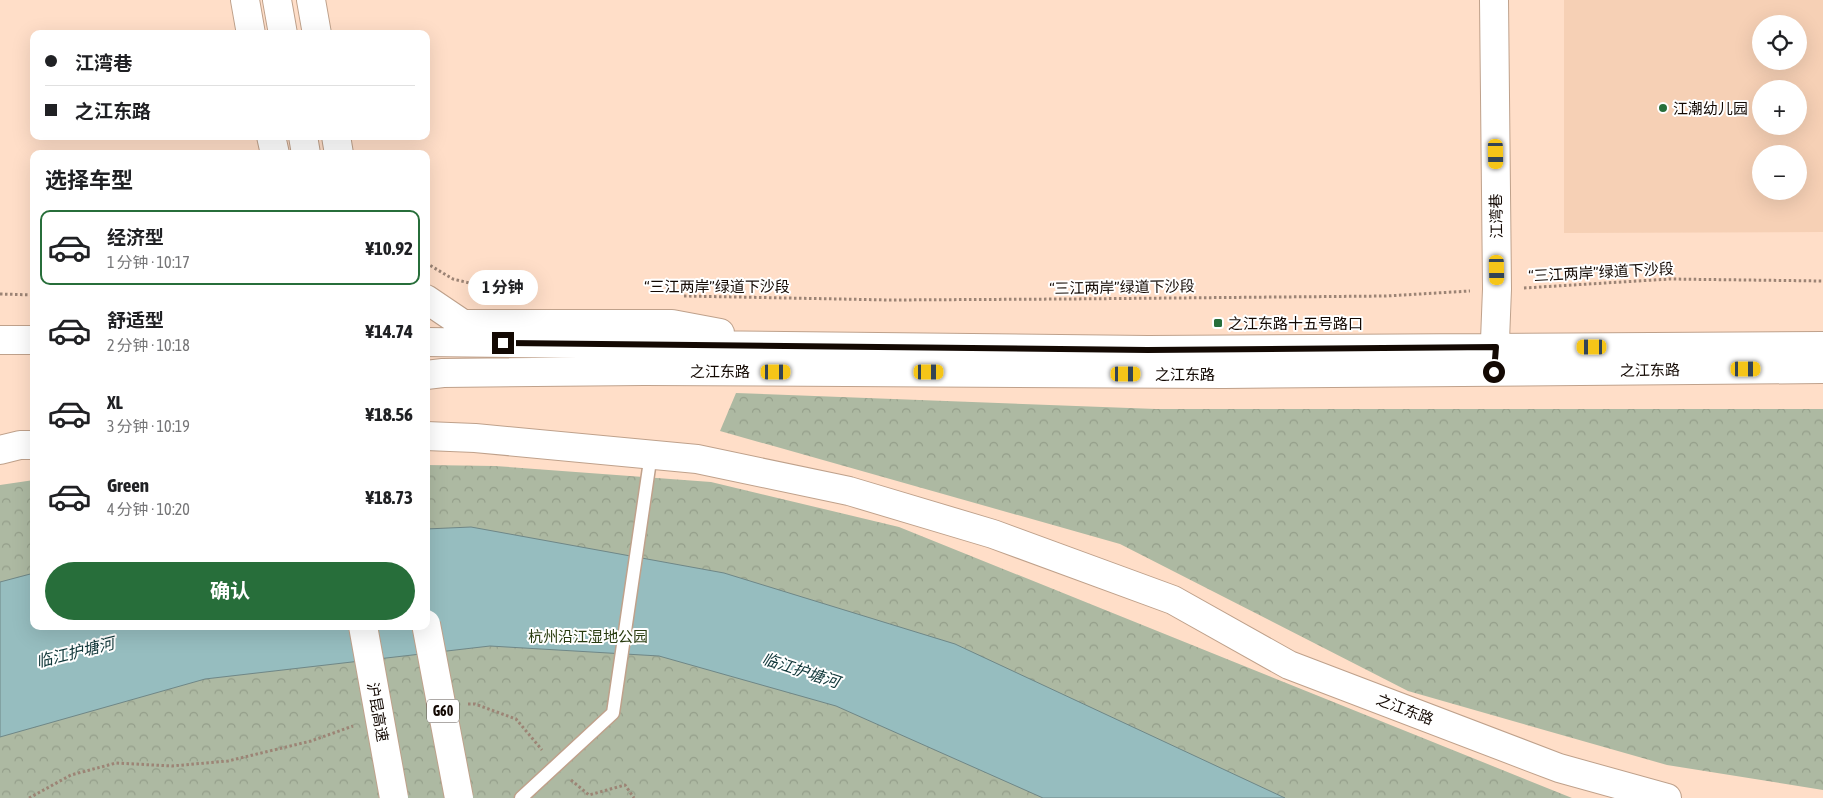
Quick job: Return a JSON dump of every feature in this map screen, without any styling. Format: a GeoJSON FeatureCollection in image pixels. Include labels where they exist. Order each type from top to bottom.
{"type":"FeatureCollection","features":[{"type":"Feature","properties":{"kind":"main road"},"geometry":{"type":"LineString","coordinates":[[244,0],[250,30]]}},
{"type":"Feature","properties":{"kind":"main road"},"geometry":{"type":"LineString","coordinates":[[277,0],[282,30]]}},
{"type":"Feature","properties":{"kind":"main road"},"geometry":{"type":"LineString","coordinates":[[311,0],[316,30]]}},
{"type":"Feature","properties":{"kind":"main road","name":"江湾巷"},"geometry":{"type":"LineString","coordinates":[[1494,0],[1497,289],[1495,360]]}},
{"type":"Feature","properties":{"kind":"main road"},"geometry":{"type":"LineString","coordinates":[[430,302],[463,324],[672,324],[785,346]]}},
{"type":"Feature","properties":{"kind":"main road"},"geometry":{"type":"LineString","coordinates":[[0,340],[30,340]]}},
{"type":"Feature","properties":{"kind":"main road","name":"之江东路"},"geometry":{"type":"LineString","coordinates":[[430,342],[1148,350],[1823,369]]}},
{"type":"Feature","properties":{"kind":"main road","name":"之江东路"},"geometry":{"type":"LineString","coordinates":[[430,375],[443,373],[634,371],[1224,374],[1823,346]]}},
{"type":"Feature","properties":{"kind":"main road","name":"之江东路"},"geometry":{"type":"LineString","coordinates":[[430,436],[475,438],[697,458],[848,490],[993,534],[1173,600],[1289,665],[1559,768],[1667,798]]}},
{"type":"Feature","properties":{"kind":"main road","name":"沪昆高速"},"geometry":{"type":"LineString","coordinates":[[363,630],[394,798]]}},
{"type":"Feature","properties":{"kind":"main road","name":"G60"},"geometry":{"type":"LineString","coordinates":[[427,630],[459,798]]}},
{"type":"Feature","properties":{"kind":"lane"},"geometry":{"type":"LineString","coordinates":[[521,798],[557,767],[613,713],[651,454]]}},
{"type":"Feature","properties":{"kind":"path"},"geometry":{"type":"LineString","coordinates":[[430,266],[453,279],[510,293],[538,295]]}},
{"type":"Feature","properties":{"kind":"path","name":"“三江两岸”绿道下沙段"},"geometry":{"type":"LineString","coordinates":[[680,297],[890,300],[1386,296],[1670,279],[1823,281]]}},
{"type":"Feature","properties":{"kind":"path"},"geometry":{"type":"LineString","coordinates":[[0,294],[30,295]]}},
{"type":"Feature","properties":{"kind":"path"},"geometry":{"type":"LineString","coordinates":[[466,704],[475,704],[516,719],[557,767],[589,795],[625,784],[634,798]]}},
{"type":"Feature","properties":{"kind":"path"},"geometry":{"type":"LineString","coordinates":[[29,798],[71,776],[116,763],[172,766],[228,761],[311,741],[357,725]]}},
{"type":"Feature","properties":{"kind":"shaded area","name":"江潮幼儿园"},"geometry":{"type":"Polygon","coordinates":[[[1564,0],[1823,0],[1823,232],[1564,233],[1564,0]]]}},
{"type":"Feature","properties":{"kind":"green space"},"geometry":{"type":"Polygon","coordinates":[[[736,393],[1156,409],[1823,409],[1823,790],[1667,765],[1408,691],[1120,544],[720,431],[736,393]]]}},
{"type":"Feature","properties":{"kind":"green space","name":"杭州沿江湿地公园"},"geometry":{"type":"Polygon","coordinates":[[[430,465],[495,466],[711,482],[899,527],[1572,798],[0,798],[0,485],[30,481],[30,630],[430,630],[430,465]]]}},
{"type":"Feature","properties":{"kind":"water","name":"临江护塘河"},"geometry":{"type":"Polygon","coordinates":[[[471,527],[724,573],[955,644],[1285,798],[1043,798],[836,706],[659,656],[490,646],[205,679],[0,737],[0,582],[30,574],[30,630],[430,630],[430,529],[471,527]]]}},
{"type":"Feature","properties":{"kind":"place","name":"江潮幼儿园"},"geometry":{"type":"Point","coordinates":[1663,108]}},
{"type":"Feature","properties":{"kind":"place","name":"之江东路十五号路口"},"geometry":{"type":"Point","coordinates":[1218,323]}},
{"type":"Feature","properties":{"kind":"route"},"geometry":{"type":"LineString","coordinates":[[503,343],[1148,350],[1496,347],[1494,372]]}}]}
